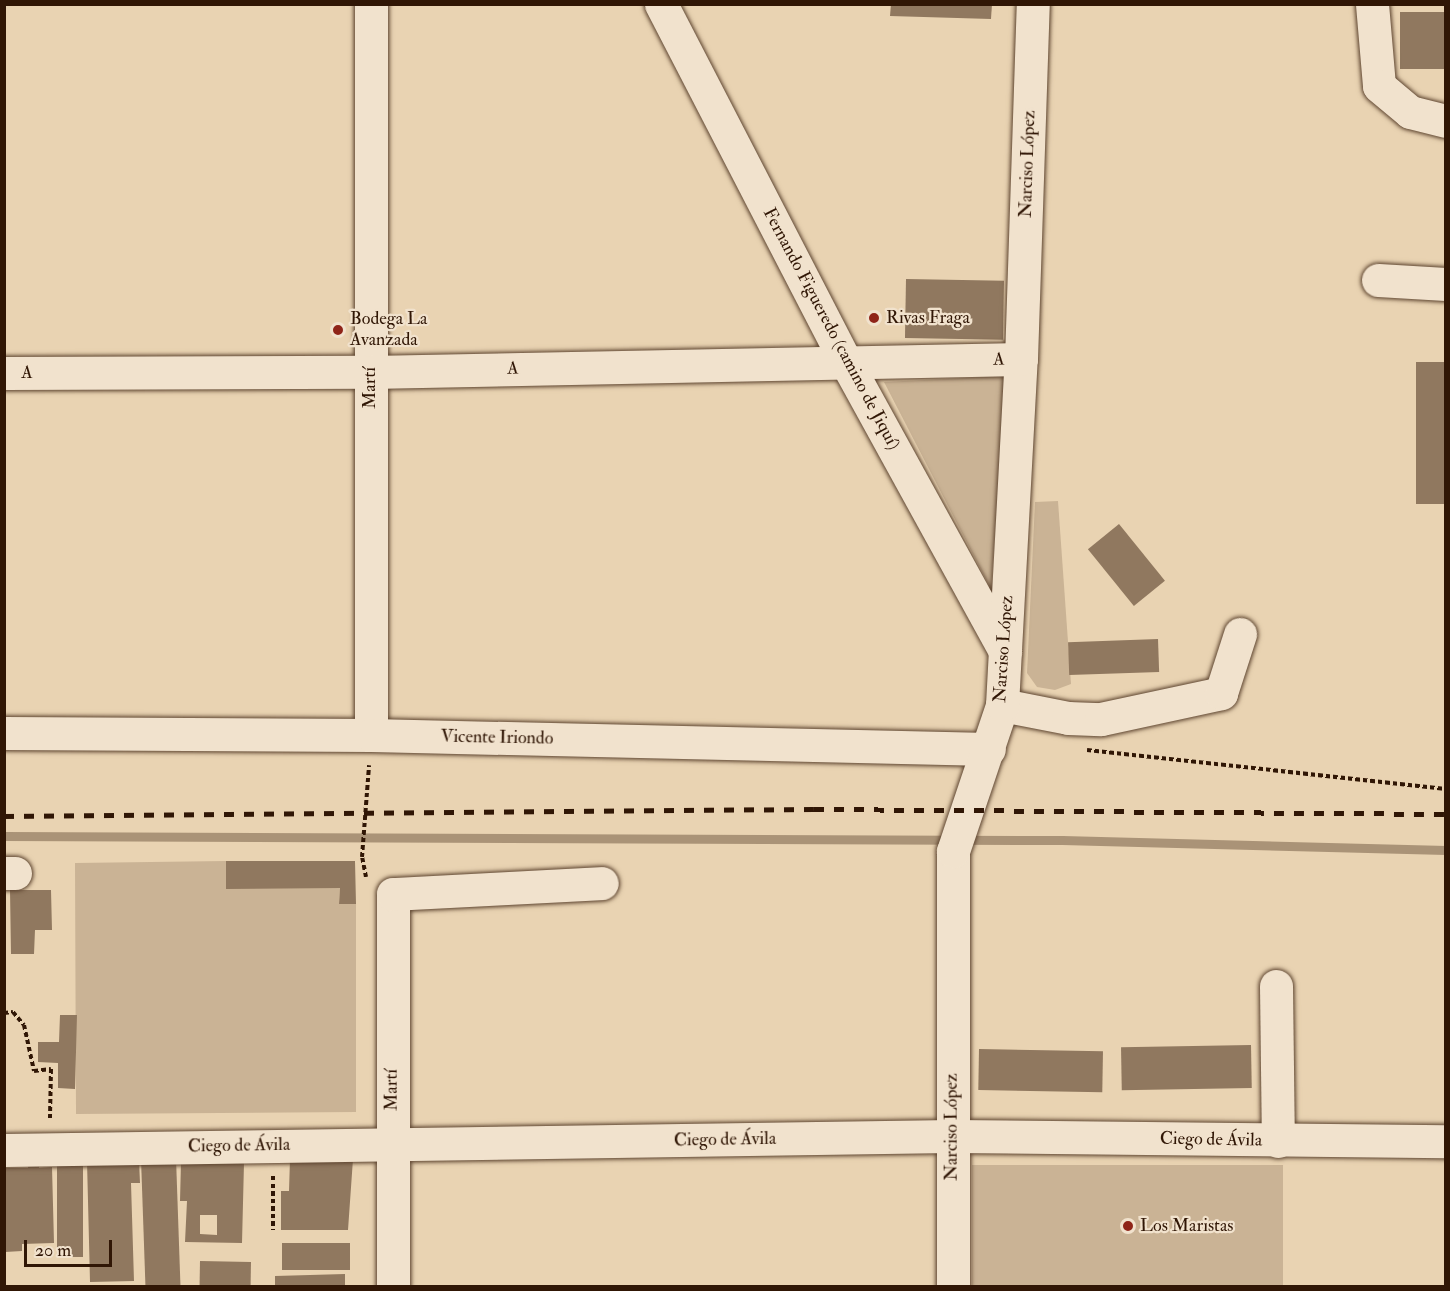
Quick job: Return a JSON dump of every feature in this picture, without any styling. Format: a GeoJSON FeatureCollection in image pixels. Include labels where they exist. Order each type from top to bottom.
{"type":"FeatureCollection","features":[{"type":"Feature","properties":{"kind":"street","name":"Martí"},"geometry":{"type":"LineString","coordinates":[[370,4],[371,735]]}},
{"type":"Feature","properties":{"kind":"street","name":"Fernando Figueredo (camino de Jiquí)"},"geometry":{"type":"LineString","coordinates":[[661,4],[846,362],[1005,651]]}},
{"type":"Feature","properties":{"kind":"street","name":"Narciso López"},"geometry":{"type":"LineString","coordinates":[[952,1287],[956,840],[989,749],[1002,705],[1021,359],[1033,4]]}},
{"type":"Feature","properties":{"kind":"street"},"geometry":{"type":"LineString","coordinates":[[1372,4],[1379,86],[1410,112],[1446,121]]}},
{"type":"Feature","properties":{"kind":"street"},"geometry":{"type":"LineString","coordinates":[[1378,279],[1446,284]]}},
{"type":"Feature","properties":{"kind":"street","name":"A"},"geometry":{"type":"LineString","coordinates":[[4,373],[370,372],[1021,359]]}},
{"type":"Feature","properties":{"kind":"street"},"geometry":{"type":"LineString","coordinates":[[1002,705],[1068,718],[1101,719],[1221,693],[1240,634]]}},
{"type":"Feature","properties":{"kind":"street","name":"Vicente Iriondo"},"geometry":{"type":"LineString","coordinates":[[4,733],[371,735],[989,749]]}},
{"type":"Feature","properties":{"kind":"street","name":"Martí"},"geometry":{"type":"LineString","coordinates":[[393,1287],[393,894],[602,883]]}},
{"type":"Feature","properties":{"kind":"street"},"geometry":{"type":"LineString","coordinates":[[1276,986],[1278,1141]]}},
{"type":"Feature","properties":{"kind":"street","name":"Ciego de Ávila"},"geometry":{"type":"LineString","coordinates":[[4,1150],[952,1136],[1446,1141]]}},
{"type":"Feature","properties":{"kind":"path"},"geometry":{"type":"LineString","coordinates":[[1068,718],[1089,753],[1446,789]]}},
{"type":"Feature","properties":{"kind":"path"},"geometry":{"type":"LineString","coordinates":[[362,857],[371,735]]}},
{"type":"Feature","properties":{"kind":"path"},"geometry":{"type":"LineString","coordinates":[[4,1013],[13,1012],[24,1025],[34,1071],[51,1069],[49,1149]]}},
{"type":"Feature","properties":{"kind":"path"},"geometry":{"type":"LineString","coordinates":[[273,1146],[273,1230]]}},
{"type":"Feature","properties":{"kind":"shaded area"},"geometry":{"type":"Polygon","coordinates":[[[1006,376],[991,589],[884,382],[1006,376]]]}},
{"type":"Feature","properties":{"kind":"shaded area"},"geometry":{"type":"Polygon","coordinates":[[[1058,501],[1071,684],[1055,690],[1037,687],[1027,673],[1035,502],[1058,501]]]}},
{"type":"Feature","properties":{"kind":"shaded area"},"geometry":{"type":"Polygon","coordinates":[[[226,861],[340,888],[339,904],[356,904],[356,1112],[76,1114],[75,863],[226,861]]]}},
{"type":"Feature","properties":{"kind":"shaded area","name":"Los Maristas"},"geometry":{"type":"Polygon","coordinates":[[[972,1165],[1283,1165],[1283,1286],[972,1286],[972,1165]]]}},
{"type":"Feature","properties":{"kind":"building"},"geometry":{"type":"Polygon","coordinates":[[[891,4],[992,4],[991,19],[890,16],[891,4]]]}},
{"type":"Feature","properties":{"kind":"building"},"geometry":{"type":"Polygon","coordinates":[[[1400,12],[1446,12],[1446,69],[1400,69],[1400,12]]]}},
{"type":"Feature","properties":{"kind":"building"},"geometry":{"type":"Polygon","coordinates":[[[906,279],[1004,281],[1003,340],[905,338],[906,279]]]}},
{"type":"Feature","properties":{"kind":"building"},"geometry":{"type":"Polygon","coordinates":[[[1416,362],[1446,362],[1446,504],[1416,504],[1416,362]]]}},
{"type":"Feature","properties":{"kind":"building"},"geometry":{"type":"Polygon","coordinates":[[[1119,524],[1165,581],[1134,606],[1088,549],[1119,524]]]}},
{"type":"Feature","properties":{"kind":"building"},"geometry":{"type":"Polygon","coordinates":[[[1158,639],[1159,672],[1069,675],[1068,642],[1158,639]]]}},
{"type":"Feature","properties":{"kind":"building"},"geometry":{"type":"Polygon","coordinates":[[[226,861],[355,861],[356,904],[339,904],[340,888],[226,889],[226,861]]]}},
{"type":"Feature","properties":{"kind":"building"},"geometry":{"type":"Polygon","coordinates":[[[10,890],[51,890],[52,930],[35,930],[34,954],[11,954],[10,890]]]}},
{"type":"Feature","properties":{"kind":"building"},"geometry":{"type":"Polygon","coordinates":[[[60,1015],[77,1015],[75,1089],[58,1088],[58,1063],[38,1062],[38,1042],[59,1042],[60,1015]]]}},
{"type":"Feature","properties":{"kind":"building"},"geometry":{"type":"Polygon","coordinates":[[[1251,1045],[1252,1088],[1122,1090],[1121,1047],[1251,1045]]]}},
{"type":"Feature","properties":{"kind":"building"},"geometry":{"type":"Polygon","coordinates":[[[979,1049],[1103,1051],[1102,1092],[978,1090],[979,1049]]]}},
{"type":"Feature","properties":{"kind":"building"},"geometry":{"type":"Polygon","coordinates":[[[176,1158],[180,1286],[145,1286],[141,1159],[176,1158]]]}},
{"type":"Feature","properties":{"kind":"building"},"geometry":{"type":"Polygon","coordinates":[[[290,1159],[353,1159],[348,1230],[281,1230],[281,1191],[289,1191],[290,1159]]]}},
{"type":"Feature","properties":{"kind":"building"},"geometry":{"type":"Polygon","coordinates":[[[139,1160],[140,1183],[131,1183],[134,1281],[90,1282],[87,1161],[139,1160]]]}},
{"type":"Feature","properties":{"kind":"building"},"geometry":{"type":"Polygon","coordinates":[[[40,1161],[39,1168],[52,1167],[54,1243],[22,1244],[22,1251],[5,1252],[5,1168],[28,1168],[28,1162],[40,1161]]]}},
{"type":"Feature","properties":{"kind":"building"},"geometry":{"type":"Polygon","coordinates":[[[181,1162],[244,1163],[242,1243],[185,1242],[187,1201],[180,1201],[181,1162]],[[200,1215],[200,1234],[217,1235],[217,1215],[200,1215]]]}},
{"type":"Feature","properties":{"kind":"building"},"geometry":{"type":"Polygon","coordinates":[[[57,1165],[83,1165],[83,1257],[57,1257],[57,1165]]]}},
{"type":"Feature","properties":{"kind":"building"},"geometry":{"type":"Polygon","coordinates":[[[282,1243],[350,1243],[350,1270],[282,1270],[282,1243]]]}},
{"type":"Feature","properties":{"kind":"building"},"geometry":{"type":"Polygon","coordinates":[[[200,1261],[251,1262],[251,1286],[200,1286],[200,1261]]]}},
{"type":"Feature","properties":{"kind":"building"},"geometry":{"type":"Polygon","coordinates":[[[345,1274],[345,1286],[275,1286],[275,1276],[345,1274]]]}},
{"type":"Feature","properties":{"kind":"waterway"},"geometry":{"type":"LineString","coordinates":[[4,836],[1062,840],[1446,850]]}},
{"type":"Feature","properties":{"kind":"railway"},"geometry":{"type":"LineString","coordinates":[[4,816],[814,809],[1446,814]]}},
{"type":"Feature","properties":{"kind":"place","name":"Rivas Fraga"},"geometry":{"type":"Point","coordinates":[874,318]}},
{"type":"Feature","properties":{"kind":"place","name":"Bodega La Avanzada"},"geometry":{"type":"Point","coordinates":[338,330]}},
{"type":"Feature","properties":{"kind":"place","name":"Los Maristas"},"geometry":{"type":"Point","coordinates":[1128,1226]}}]}
